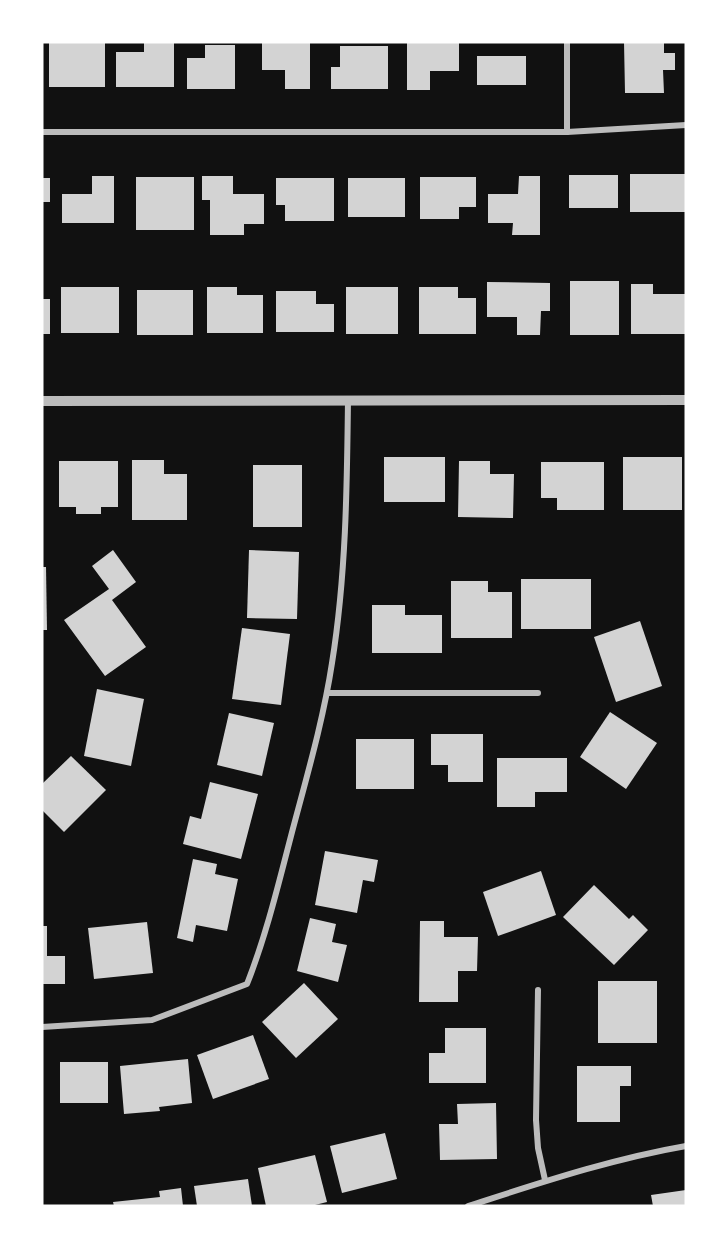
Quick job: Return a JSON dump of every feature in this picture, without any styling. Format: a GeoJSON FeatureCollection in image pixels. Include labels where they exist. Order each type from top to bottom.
{"type":"FeatureCollection","features":[{"type":"Feature","properties":{"kind":"street"},"geometry":{"type":"LineString","coordinates":[[567,42],[567,132]]}},
{"type":"Feature","properties":{"kind":"street"},"geometry":{"type":"LineString","coordinates":[[42,132],[567,132],[686,125]]}},
{"type":"Feature","properties":{"kind":"street"},"geometry":{"type":"LineString","coordinates":[[42,1026],[152,1020],[247,984],[269,920],[327,693],[341,601],[348,400]]}},
{"type":"Feature","properties":{"kind":"street"},"geometry":{"type":"LineString","coordinates":[[42,401],[686,400]]}},
{"type":"Feature","properties":{"kind":"street"},"geometry":{"type":"LineString","coordinates":[[327,693],[538,693]]}},
{"type":"Feature","properties":{"kind":"street"},"geometry":{"type":"LineString","coordinates":[[538,990],[536,1120],[538,1148],[545,1180]]}},
{"type":"Feature","properties":{"kind":"street"},"geometry":{"type":"LineString","coordinates":[[468,1206],[545,1180],[644,1153],[686,1146]]}},
{"type":"Feature","properties":{"kind":"building"},"geometry":{"type":"Polygon","coordinates":[[[49,42],[105,42],[105,87],[49,87],[49,42]]]}},
{"type":"Feature","properties":{"kind":"building"},"geometry":{"type":"Polygon","coordinates":[[[144,42],[174,42],[174,87],[116,87],[116,52],[144,52],[144,42]]]}},
{"type":"Feature","properties":{"kind":"building"},"geometry":{"type":"Polygon","coordinates":[[[262,42],[310,42],[310,89],[285,89],[285,70],[262,70],[262,42]]]}},
{"type":"Feature","properties":{"kind":"building"},"geometry":{"type":"Polygon","coordinates":[[[407,42],[459,42],[459,71],[430,71],[430,90],[407,90],[407,42]]]}},
{"type":"Feature","properties":{"kind":"building"},"geometry":{"type":"Polygon","coordinates":[[[624,42],[664,42],[664,53],[675,53],[675,70],[663,70],[664,93],[625,93],[624,42]]]}},
{"type":"Feature","properties":{"kind":"building"},"geometry":{"type":"Polygon","coordinates":[[[205,45],[235,45],[235,89],[187,89],[187,58],[205,58],[205,45]]]}},
{"type":"Feature","properties":{"kind":"building"},"geometry":{"type":"Polygon","coordinates":[[[340,46],[388,46],[388,89],[331,89],[331,67],[340,67],[340,46]]]}},
{"type":"Feature","properties":{"kind":"building"},"geometry":{"type":"Polygon","coordinates":[[[477,56],[526,56],[526,85],[477,85],[477,56]]]}},
{"type":"Feature","properties":{"kind":"building"},"geometry":{"type":"Polygon","coordinates":[[[630,174],[686,174],[685,212],[630,212],[630,174]]]}},
{"type":"Feature","properties":{"kind":"building"},"geometry":{"type":"Polygon","coordinates":[[[569,175],[618,175],[618,208],[569,208],[569,175]]]}},
{"type":"Feature","properties":{"kind":"building"},"geometry":{"type":"Polygon","coordinates":[[[92,176],[114,176],[114,223],[62,223],[62,194],[92,194],[92,176]]]}},
{"type":"Feature","properties":{"kind":"building"},"geometry":{"type":"Polygon","coordinates":[[[202,176],[233,176],[233,194],[264,194],[264,224],[244,224],[244,235],[210,235],[210,200],[202,200],[202,176]]]}},
{"type":"Feature","properties":{"kind":"building"},"geometry":{"type":"Polygon","coordinates":[[[519,176],[540,176],[540,235],[512,235],[513,223],[488,223],[488,194],[518,194],[519,176]]]}},
{"type":"Feature","properties":{"kind":"building"},"geometry":{"type":"Polygon","coordinates":[[[136,177],[194,177],[194,230],[136,230],[136,177]]]}},
{"type":"Feature","properties":{"kind":"building"},"geometry":{"type":"Polygon","coordinates":[[[420,177],[476,177],[476,207],[459,207],[459,219],[420,219],[420,177]]]}},
{"type":"Feature","properties":{"kind":"building"},"geometry":{"type":"Polygon","coordinates":[[[42,178],[50,178],[50,202],[42,202],[42,178]]]}},
{"type":"Feature","properties":{"kind":"building"},"geometry":{"type":"Polygon","coordinates":[[[276,178],[334,178],[334,221],[285,221],[285,205],[276,205],[276,178]]]}},
{"type":"Feature","properties":{"kind":"building"},"geometry":{"type":"Polygon","coordinates":[[[348,178],[405,178],[405,217],[348,217],[348,178]]]}},
{"type":"Feature","properties":{"kind":"building"},"geometry":{"type":"Polygon","coordinates":[[[570,281],[619,281],[619,335],[570,335],[570,281]]]}},
{"type":"Feature","properties":{"kind":"building"},"geometry":{"type":"Polygon","coordinates":[[[487,282],[550,283],[550,311],[541,311],[540,335],[517,335],[517,317],[487,317],[487,282]]]}},
{"type":"Feature","properties":{"kind":"building"},"geometry":{"type":"Polygon","coordinates":[[[631,284],[653,284],[653,294],[686,294],[686,334],[631,334],[631,284]]]}},
{"type":"Feature","properties":{"kind":"building"},"geometry":{"type":"Polygon","coordinates":[[[61,287],[119,287],[119,333],[61,333],[61,287]]]}},
{"type":"Feature","properties":{"kind":"building"},"geometry":{"type":"Polygon","coordinates":[[[207,287],[237,287],[237,295],[263,295],[263,333],[207,333],[207,287]]]}},
{"type":"Feature","properties":{"kind":"building"},"geometry":{"type":"Polygon","coordinates":[[[346,287],[398,287],[398,334],[346,334],[346,287]]]}},
{"type":"Feature","properties":{"kind":"building"},"geometry":{"type":"Polygon","coordinates":[[[419,287],[458,287],[458,298],[476,298],[476,334],[419,334],[419,287]]]}},
{"type":"Feature","properties":{"kind":"building"},"geometry":{"type":"Polygon","coordinates":[[[137,290],[193,290],[193,335],[137,335],[137,290]]]}},
{"type":"Feature","properties":{"kind":"building"},"geometry":{"type":"Polygon","coordinates":[[[276,291],[316,291],[316,304],[334,304],[334,332],[276,332],[276,291]]]}},
{"type":"Feature","properties":{"kind":"building"},"geometry":{"type":"Polygon","coordinates":[[[42,299],[50,299],[50,334],[42,334],[42,299]]]}},
{"type":"Feature","properties":{"kind":"building"},"geometry":{"type":"Polygon","coordinates":[[[384,457],[445,457],[445,502],[384,502],[384,457]]]}},
{"type":"Feature","properties":{"kind":"building"},"geometry":{"type":"Polygon","coordinates":[[[623,457],[682,457],[682,510],[623,510],[623,457]]]}},
{"type":"Feature","properties":{"kind":"building"},"geometry":{"type":"Polygon","coordinates":[[[132,460],[164,460],[164,474],[187,474],[187,520],[132,520],[132,460]]]}},
{"type":"Feature","properties":{"kind":"building"},"geometry":{"type":"Polygon","coordinates":[[[59,461],[118,461],[118,507],[101,507],[101,514],[76,514],[76,507],[59,507],[59,461]]]}},
{"type":"Feature","properties":{"kind":"building"},"geometry":{"type":"Polygon","coordinates":[[[459,461],[490,461],[490,474],[514,474],[513,518],[458,517],[459,461]]]}},
{"type":"Feature","properties":{"kind":"building"},"geometry":{"type":"Polygon","coordinates":[[[541,462],[604,462],[604,510],[557,510],[557,498],[541,498],[541,462]]]}},
{"type":"Feature","properties":{"kind":"building"},"geometry":{"type":"Polygon","coordinates":[[[253,465],[302,465],[302,527],[253,527],[253,465]]]}},
{"type":"Feature","properties":{"kind":"building"},"geometry":{"type":"Polygon","coordinates":[[[113,550],[136,582],[112,600],[146,647],[105,676],[64,620],[109,589],[92,566],[113,550]]]}},
{"type":"Feature","properties":{"kind":"building"},"geometry":{"type":"Polygon","coordinates":[[[249,550],[299,552],[297,619],[247,618],[249,550]]]}},
{"type":"Feature","properties":{"kind":"building"},"geometry":{"type":"Polygon","coordinates":[[[42,567],[46,567],[47,630],[42,630],[42,567]]]}},
{"type":"Feature","properties":{"kind":"building"},"geometry":{"type":"Polygon","coordinates":[[[521,579],[591,579],[591,629],[521,629],[521,579]]]}},
{"type":"Feature","properties":{"kind":"building"},"geometry":{"type":"Polygon","coordinates":[[[451,581],[488,581],[488,592],[512,592],[512,638],[451,638],[451,581]]]}},
{"type":"Feature","properties":{"kind":"building"},"geometry":{"type":"Polygon","coordinates":[[[372,605],[405,605],[405,615],[442,615],[442,653],[372,653],[372,605]]]}},
{"type":"Feature","properties":{"kind":"building"},"geometry":{"type":"Polygon","coordinates":[[[640,621],[662,686],[616,702],[594,637],[640,621]]]}},
{"type":"Feature","properties":{"kind":"building"},"geometry":{"type":"Polygon","coordinates":[[[242,628],[290,634],[281,705],[232,699],[242,628]]]}},
{"type":"Feature","properties":{"kind":"building"},"geometry":{"type":"Polygon","coordinates":[[[97,689],[144,699],[131,766],[84,756],[97,689]]]}},
{"type":"Feature","properties":{"kind":"building"},"geometry":{"type":"Polygon","coordinates":[[[610,712],[657,743],[626,789],[580,757],[610,712]]]}},
{"type":"Feature","properties":{"kind":"building"},"geometry":{"type":"Polygon","coordinates":[[[229,713],[274,723],[262,776],[217,765],[229,713]]]}},
{"type":"Feature","properties":{"kind":"building"},"geometry":{"type":"Polygon","coordinates":[[[431,734],[483,734],[483,782],[448,782],[448,765],[431,765],[431,734]]]}},
{"type":"Feature","properties":{"kind":"building"},"geometry":{"type":"Polygon","coordinates":[[[356,739],[414,739],[414,789],[356,789],[356,739]]]}},
{"type":"Feature","properties":{"kind":"building"},"geometry":{"type":"Polygon","coordinates":[[[71,756],[106,790],[64,832],[42,810],[42,784],[71,756]]]}},
{"type":"Feature","properties":{"kind":"building"},"geometry":{"type":"Polygon","coordinates":[[[497,758],[567,758],[567,792],[535,792],[535,807],[497,807],[497,758]]]}},
{"type":"Feature","properties":{"kind":"building"},"geometry":{"type":"Polygon","coordinates":[[[210,782],[258,794],[241,859],[183,844],[190,816],[201,819],[210,782]]]}},
{"type":"Feature","properties":{"kind":"building"},"geometry":{"type":"Polygon","coordinates":[[[325,851],[378,860],[374,882],[363,880],[357,913],[315,905],[325,851]]]}},
{"type":"Feature","properties":{"kind":"building"},"geometry":{"type":"Polygon","coordinates":[[[193,859],[217,864],[215,874],[238,879],[227,931],[196,925],[193,942],[177,938],[193,859]]]}},
{"type":"Feature","properties":{"kind":"building"},"geometry":{"type":"Polygon","coordinates":[[[541,871],[556,915],[498,936],[483,892],[541,871]]]}},
{"type":"Feature","properties":{"kind":"building"},"geometry":{"type":"Polygon","coordinates":[[[594,885],[629,919],[633,915],[648,930],[614,965],[563,917],[594,885]]]}},
{"type":"Feature","properties":{"kind":"building"},"geometry":{"type":"Polygon","coordinates":[[[310,918],[336,924],[332,942],[347,945],[338,982],[297,971],[310,918]]]}},
{"type":"Feature","properties":{"kind":"building"},"geometry":{"type":"Polygon","coordinates":[[[420,921],[444,921],[444,937],[478,937],[477,971],[458,971],[458,1002],[419,1002],[420,921]]]}},
{"type":"Feature","properties":{"kind":"building"},"geometry":{"type":"Polygon","coordinates":[[[147,922],[153,973],[94,979],[88,928],[147,922]]]}},
{"type":"Feature","properties":{"kind":"building"},"geometry":{"type":"Polygon","coordinates":[[[42,926],[47,926],[47,956],[65,956],[65,984],[42,984],[42,926]]]}},
{"type":"Feature","properties":{"kind":"building"},"geometry":{"type":"Polygon","coordinates":[[[598,981],[657,981],[657,1043],[598,1043],[598,981]]]}},
{"type":"Feature","properties":{"kind":"building"},"geometry":{"type":"Polygon","coordinates":[[[304,983],[338,1019],[296,1058],[262,1022],[304,983]]]}},
{"type":"Feature","properties":{"kind":"building"},"geometry":{"type":"Polygon","coordinates":[[[445,1028],[486,1028],[486,1083],[429,1083],[429,1053],[445,1053],[445,1028]]]}},
{"type":"Feature","properties":{"kind":"building"},"geometry":{"type":"Polygon","coordinates":[[[253,1035],[269,1079],[213,1099],[197,1055],[253,1035]]]}},
{"type":"Feature","properties":{"kind":"building"},"geometry":{"type":"Polygon","coordinates":[[[188,1059],[192,1103],[159,1107],[160,1111],[124,1114],[120,1066],[188,1059]]]}},
{"type":"Feature","properties":{"kind":"building"},"geometry":{"type":"Polygon","coordinates":[[[60,1062],[108,1062],[108,1103],[60,1103],[60,1062]]]}},
{"type":"Feature","properties":{"kind":"building"},"geometry":{"type":"Polygon","coordinates":[[[577,1066],[631,1066],[631,1086],[620,1086],[620,1122],[577,1122],[577,1066]]]}},
{"type":"Feature","properties":{"kind":"building"},"geometry":{"type":"Polygon","coordinates":[[[496,1103],[497,1159],[440,1160],[439,1124],[458,1124],[457,1104],[496,1103]]]}},
{"type":"Feature","properties":{"kind":"building"},"geometry":{"type":"Polygon","coordinates":[[[385,1133],[397,1179],[342,1193],[330,1146],[385,1133]]]}},
{"type":"Feature","properties":{"kind":"building"},"geometry":{"type":"Polygon","coordinates":[[[315,1155],[327,1202],[311,1206],[266,1206],[258,1168],[315,1155]]]}},
{"type":"Feature","properties":{"kind":"building"},"geometry":{"type":"Polygon","coordinates":[[[248,1179],[252,1206],[197,1206],[194,1186],[248,1179]]]}},
{"type":"Feature","properties":{"kind":"building"},"geometry":{"type":"Polygon","coordinates":[[[181,1188],[183,1206],[114,1206],[113,1202],[160,1197],[159,1191],[181,1188]]]}},
{"type":"Feature","properties":{"kind":"building"},"geometry":{"type":"Polygon","coordinates":[[[686,1190],[686,1206],[653,1206],[651,1195],[686,1190]]]}}]}
